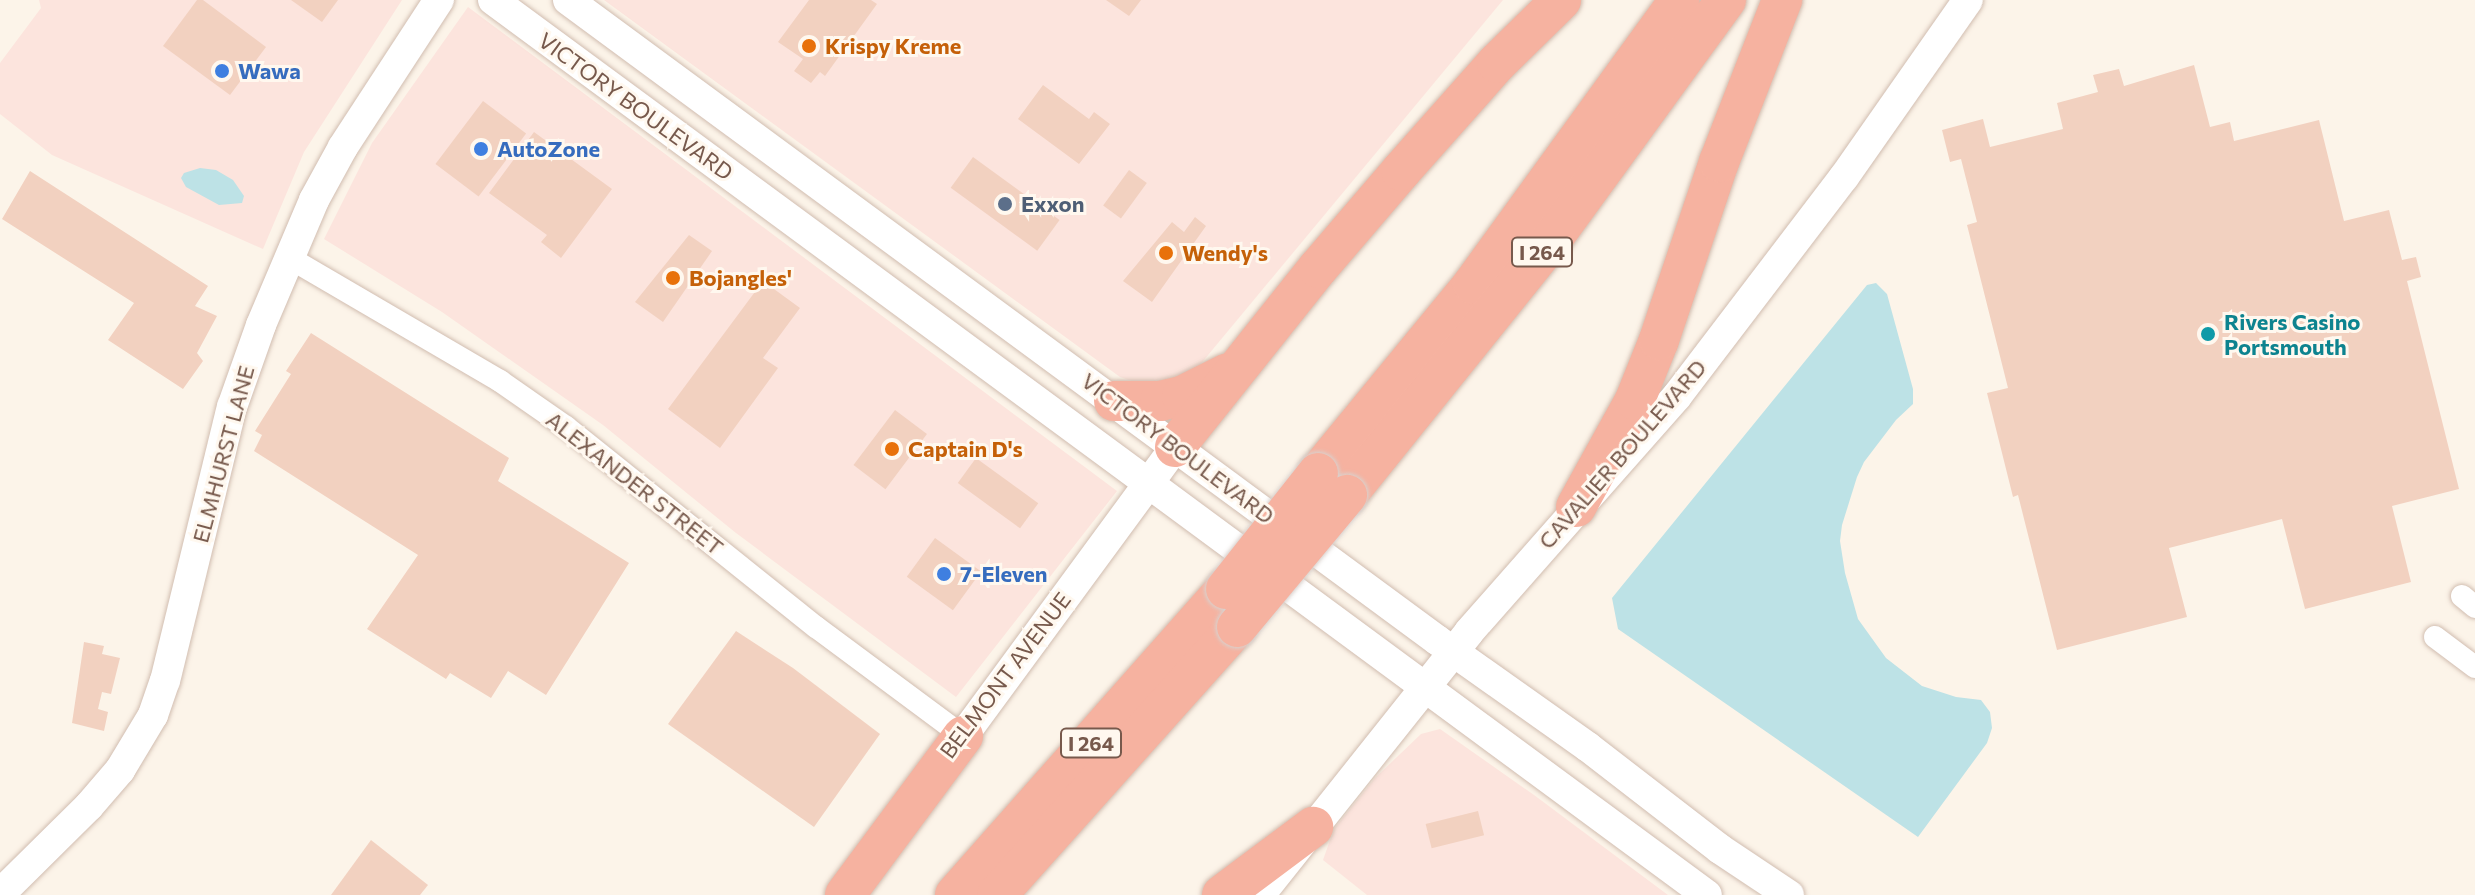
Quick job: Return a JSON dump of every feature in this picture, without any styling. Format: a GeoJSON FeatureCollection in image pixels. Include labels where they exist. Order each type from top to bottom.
{"type":"FeatureCollection","features":[{"type":"Feature","properties":{"kind":"highway"},"geometry":{"type":"LineString","coordinates":[[1175,447],[1401,171],[1497,63],[1561,0]]}},
{"type":"Feature","properties":{"kind":"highway","name":"I 264"},"geometry":{"type":"LineString","coordinates":[[997,895],[1237,627],[1332,484],[1679,0]]}},
{"type":"Feature","properties":{"kind":"highway","name":"I 264"},"geometry":{"type":"LineString","coordinates":[[955,895],[1226,589],[1332,484],[1545,249],[1726,0]]}},
{"type":"Feature","properties":{"kind":"highway"},"geometry":{"type":"LineString","coordinates":[[1576,507],[1628,414],[1659,340],[1719,162],[1782,0]]}},
{"type":"Feature","properties":{"kind":"highway"},"geometry":{"type":"LineString","coordinates":[[1114,401],[1160,401],[1182,396],[1239,367]]}},
{"type":"Feature","properties":{"kind":"highway"},"geometry":{"type":"LineString","coordinates":[[845,895],[963,736]]}},
{"type":"Feature","properties":{"kind":"highway"},"geometry":{"type":"LineString","coordinates":[[1222,895],[1313,827]]}},
{"type":"Feature","properties":{"kind":"main road","name":"ELMHURST LANE"},"geometry":{"type":"LineString","coordinates":[[0,894],[89,806],[120,770],[153,715],[165,681],[232,407],[288,257],[343,147],[439,0]]}},
{"type":"Feature","properties":{"kind":"main road","name":"VICTORY BOULEVARD"},"geometry":{"type":"LineString","coordinates":[[493,0],[1707,895]]}},
{"type":"Feature","properties":{"kind":"main road","name":"VICTORY BOULEVARD"},"geometry":{"type":"LineString","coordinates":[[568,0],[1454,652],[1588,747],[1720,849],[1789,895]]}},
{"type":"Feature","properties":{"kind":"main road","name":"CAVALIER BOULEVARD"},"geometry":{"type":"LineString","coordinates":[[1260,895],[1423,688],[1576,507],[1686,384],[1844,177],[1968,0]]}},
{"type":"Feature","properties":{"kind":"main road","name":"BELMONT AVENUE"},"geometry":{"type":"LineString","coordinates":[[963,736],[1175,447]]}},
{"type":"Feature","properties":{"kind":"street","name":"ALEXANDER STREET"},"geometry":{"type":"LineString","coordinates":[[288,257],[500,381],[566,427],[816,627],[963,736]]}},
{"type":"Feature","properties":{"kind":"street"},"geometry":{"type":"LineString","coordinates":[[2435,637],[2475,667]]}},
{"type":"Feature","properties":{"kind":"street","name":"BELMONT AVENUE"},"geometry":{"type":"LineString","coordinates":[[823,895],[963,736]]}},
{"type":"Feature","properties":{"kind":"shaded area"},"geometry":{"type":"Polygon","coordinates":[[[39,0],[402,0],[304,152],[263,249],[52,155],[0,114],[0,63],[41,8],[39,0]]]}},
{"type":"Feature","properties":{"kind":"shaded area"},"geometry":{"type":"Polygon","coordinates":[[[604,0],[1503,0],[1184,384],[1155,389],[1120,377],[604,0]]]}},
{"type":"Feature","properties":{"kind":"shaded area"},"geometry":{"type":"Polygon","coordinates":[[[468,7],[1117,491],[956,697],[736,533],[603,425],[442,312],[324,239],[372,143],[468,7]]]}},
{"type":"Feature","properties":{"kind":"shaded area"},"geometry":{"type":"Polygon","coordinates":[[[1440,729],[1668,895],[1367,895],[1323,860],[1334,829],[1375,778],[1421,734],[1440,729]]]}},
{"type":"Feature","properties":{"kind":"water"},"geometry":{"type":"Polygon","coordinates":[[[200,168],[216,170],[233,180],[244,196],[242,203],[219,205],[186,187],[181,178],[184,173],[200,168]]]}},
{"type":"Feature","properties":{"kind":"water"},"geometry":{"type":"Polygon","coordinates":[[[1876,283],[1887,294],[1913,389],[1913,404],[1896,420],[1864,462],[1857,477],[1840,541],[1845,573],[1858,619],[1886,658],[1922,686],[1956,697],[1981,700],[1990,712],[1992,728],[1987,743],[1918,837],[1618,629],[1612,598],[1867,285],[1876,283]]]}},
{"type":"Feature","properties":{"kind":"building","name":"Wawa"},"geometry":{"type":"Polygon","coordinates":[[[197,0],[203,0],[266,47],[230,95],[163,46],[197,0]]]}},
{"type":"Feature","properties":{"kind":"building","name":"Wawa"},"geometry":{"type":"Polygon","coordinates":[[[291,0],[338,0],[322,22],[291,0]]]}},
{"type":"Feature","properties":{"kind":"building"},"geometry":{"type":"Polygon","coordinates":[[[809,0],[871,0],[877,4],[825,76],[820,72],[811,83],[794,71],[803,59],[778,42],[809,0]]]}},
{"type":"Feature","properties":{"kind":"building"},"geometry":{"type":"Polygon","coordinates":[[[1106,0],[1141,0],[1129,16],[1106,0]]]}},
{"type":"Feature","properties":{"kind":"building","name":"Rivers Casino Portsmouth"},"geometry":{"type":"Polygon","coordinates":[[[2194,65],[2210,127],[2230,122],[2234,141],[2319,120],[2344,221],[2389,210],[2402,260],[2416,257],[2421,277],[2407,281],[2459,489],[2392,506],[2411,582],[2305,609],[2282,519],[2169,548],[2187,617],[2057,650],[2018,495],[2013,497],[1987,393],[2008,388],[1967,225],[1977,222],[1961,159],[1950,162],[1942,130],[1983,119],[1990,147],[2063,129],[2057,103],[2098,92],[2093,75],[2119,69],[2124,86],[2194,65]]]}},
{"type":"Feature","properties":{"kind":"building"},"geometry":{"type":"Polygon","coordinates":[[[1043,85],[1089,119],[1094,112],[1110,124],[1079,164],[1018,119],[1043,85]]]}},
{"type":"Feature","properties":{"kind":"building","name":"AutoZone"},"geometry":{"type":"Polygon","coordinates":[[[483,101],[526,133],[479,197],[435,164],[483,101]]]}},
{"type":"Feature","properties":{"kind":"building"},"geometry":{"type":"Polygon","coordinates":[[[534,132],[612,189],[561,258],[541,242],[547,235],[489,193],[534,132]]]}},
{"type":"Feature","properties":{"kind":"building","name":"Exxon"},"geometry":{"type":"Polygon","coordinates":[[[973,157],[1060,220],[1037,251],[951,188],[973,157]]]}},
{"type":"Feature","properties":{"kind":"building"},"geometry":{"type":"Polygon","coordinates":[[[1129,170],[1147,183],[1121,219],[1103,206],[1129,170]]]}},
{"type":"Feature","properties":{"kind":"building"},"geometry":{"type":"Polygon","coordinates":[[[30,171],[208,286],[195,306],[217,316],[197,353],[203,361],[183,389],[108,340],[134,303],[2,219],[30,171]]]}},
{"type":"Feature","properties":{"kind":"building","name":"Wendy's"},"geometry":{"type":"Polygon","coordinates":[[[1195,217],[1206,226],[1152,302],[1123,281],[1172,222],[1184,232],[1195,217]]]}},
{"type":"Feature","properties":{"kind":"building","name":"Bojangles'"},"geometry":{"type":"Polygon","coordinates":[[[689,235],[712,251],[663,322],[635,302],[689,235]]]}},
{"type":"Feature","properties":{"kind":"building"},"geometry":{"type":"Polygon","coordinates":[[[763,281],[800,308],[763,358],[778,368],[720,448],[668,409],[763,281]]]}},
{"type":"Feature","properties":{"kind":"building"},"geometry":{"type":"Polygon","coordinates":[[[311,333],[509,458],[498,481],[629,563],[546,695],[508,671],[491,698],[450,673],[446,679],[367,629],[418,555],[254,451],[262,435],[255,431],[291,374],[286,371],[311,333]]]}},
{"type":"Feature","properties":{"kind":"building","name":"Captain D's"},"geometry":{"type":"Polygon","coordinates":[[[895,410],[927,434],[885,489],[853,465],[895,410]]]}},
{"type":"Feature","properties":{"kind":"building","name":"7-Eleven"},"geometry":{"type":"Polygon","coordinates":[[[976,458],[1038,503],[1020,528],[958,483],[976,458]]]}},
{"type":"Feature","properties":{"kind":"building","name":"7-Eleven"},"geometry":{"type":"Polygon","coordinates":[[[935,538],[981,572],[953,610],[907,577],[935,538]]]}},
{"type":"Feature","properties":{"kind":"building"},"geometry":{"type":"Polygon","coordinates":[[[736,631],[793,668],[880,734],[814,827],[668,724],[736,631]]]}},
{"type":"Feature","properties":{"kind":"building"},"geometry":{"type":"Polygon","coordinates":[[[84,642],[104,646],[102,654],[120,658],[111,694],[102,692],[98,709],[108,712],[104,731],[72,723],[84,642]]]}},
{"type":"Feature","properties":{"kind":"building"},"geometry":{"type":"Polygon","coordinates":[[[1478,811],[1484,835],[1432,848],[1426,824],[1478,811]]]}},
{"type":"Feature","properties":{"kind":"building"},"geometry":{"type":"Polygon","coordinates":[[[371,840],[428,885],[420,895],[331,895],[371,840]]]}},
{"type":"Feature","properties":{"kind":"place","name":"Krispy Kreme"},"geometry":{"type":"Point","coordinates":[809,46]}},
{"type":"Feature","properties":{"kind":"place","name":"Wawa"},"geometry":{"type":"Point","coordinates":[222,71]}},
{"type":"Feature","properties":{"kind":"place","name":"AutoZone"},"geometry":{"type":"Point","coordinates":[481,149]}},
{"type":"Feature","properties":{"kind":"place","name":"Exxon"},"geometry":{"type":"Point","coordinates":[1005,204]}},
{"type":"Feature","properties":{"kind":"place","name":"Wendy's"},"geometry":{"type":"Point","coordinates":[1166,253]}},
{"type":"Feature","properties":{"kind":"place","name":"Bojangles'"},"geometry":{"type":"Point","coordinates":[673,278]}},
{"type":"Feature","properties":{"kind":"place","name":"Rivers Casino Portsmouth"},"geometry":{"type":"Point","coordinates":[2208,334]}},
{"type":"Feature","properties":{"kind":"place","name":"Captain D's"},"geometry":{"type":"Point","coordinates":[892,449]}},
{"type":"Feature","properties":{"kind":"place","name":"7-Eleven"},"geometry":{"type":"Point","coordinates":[944,574]}}]}
